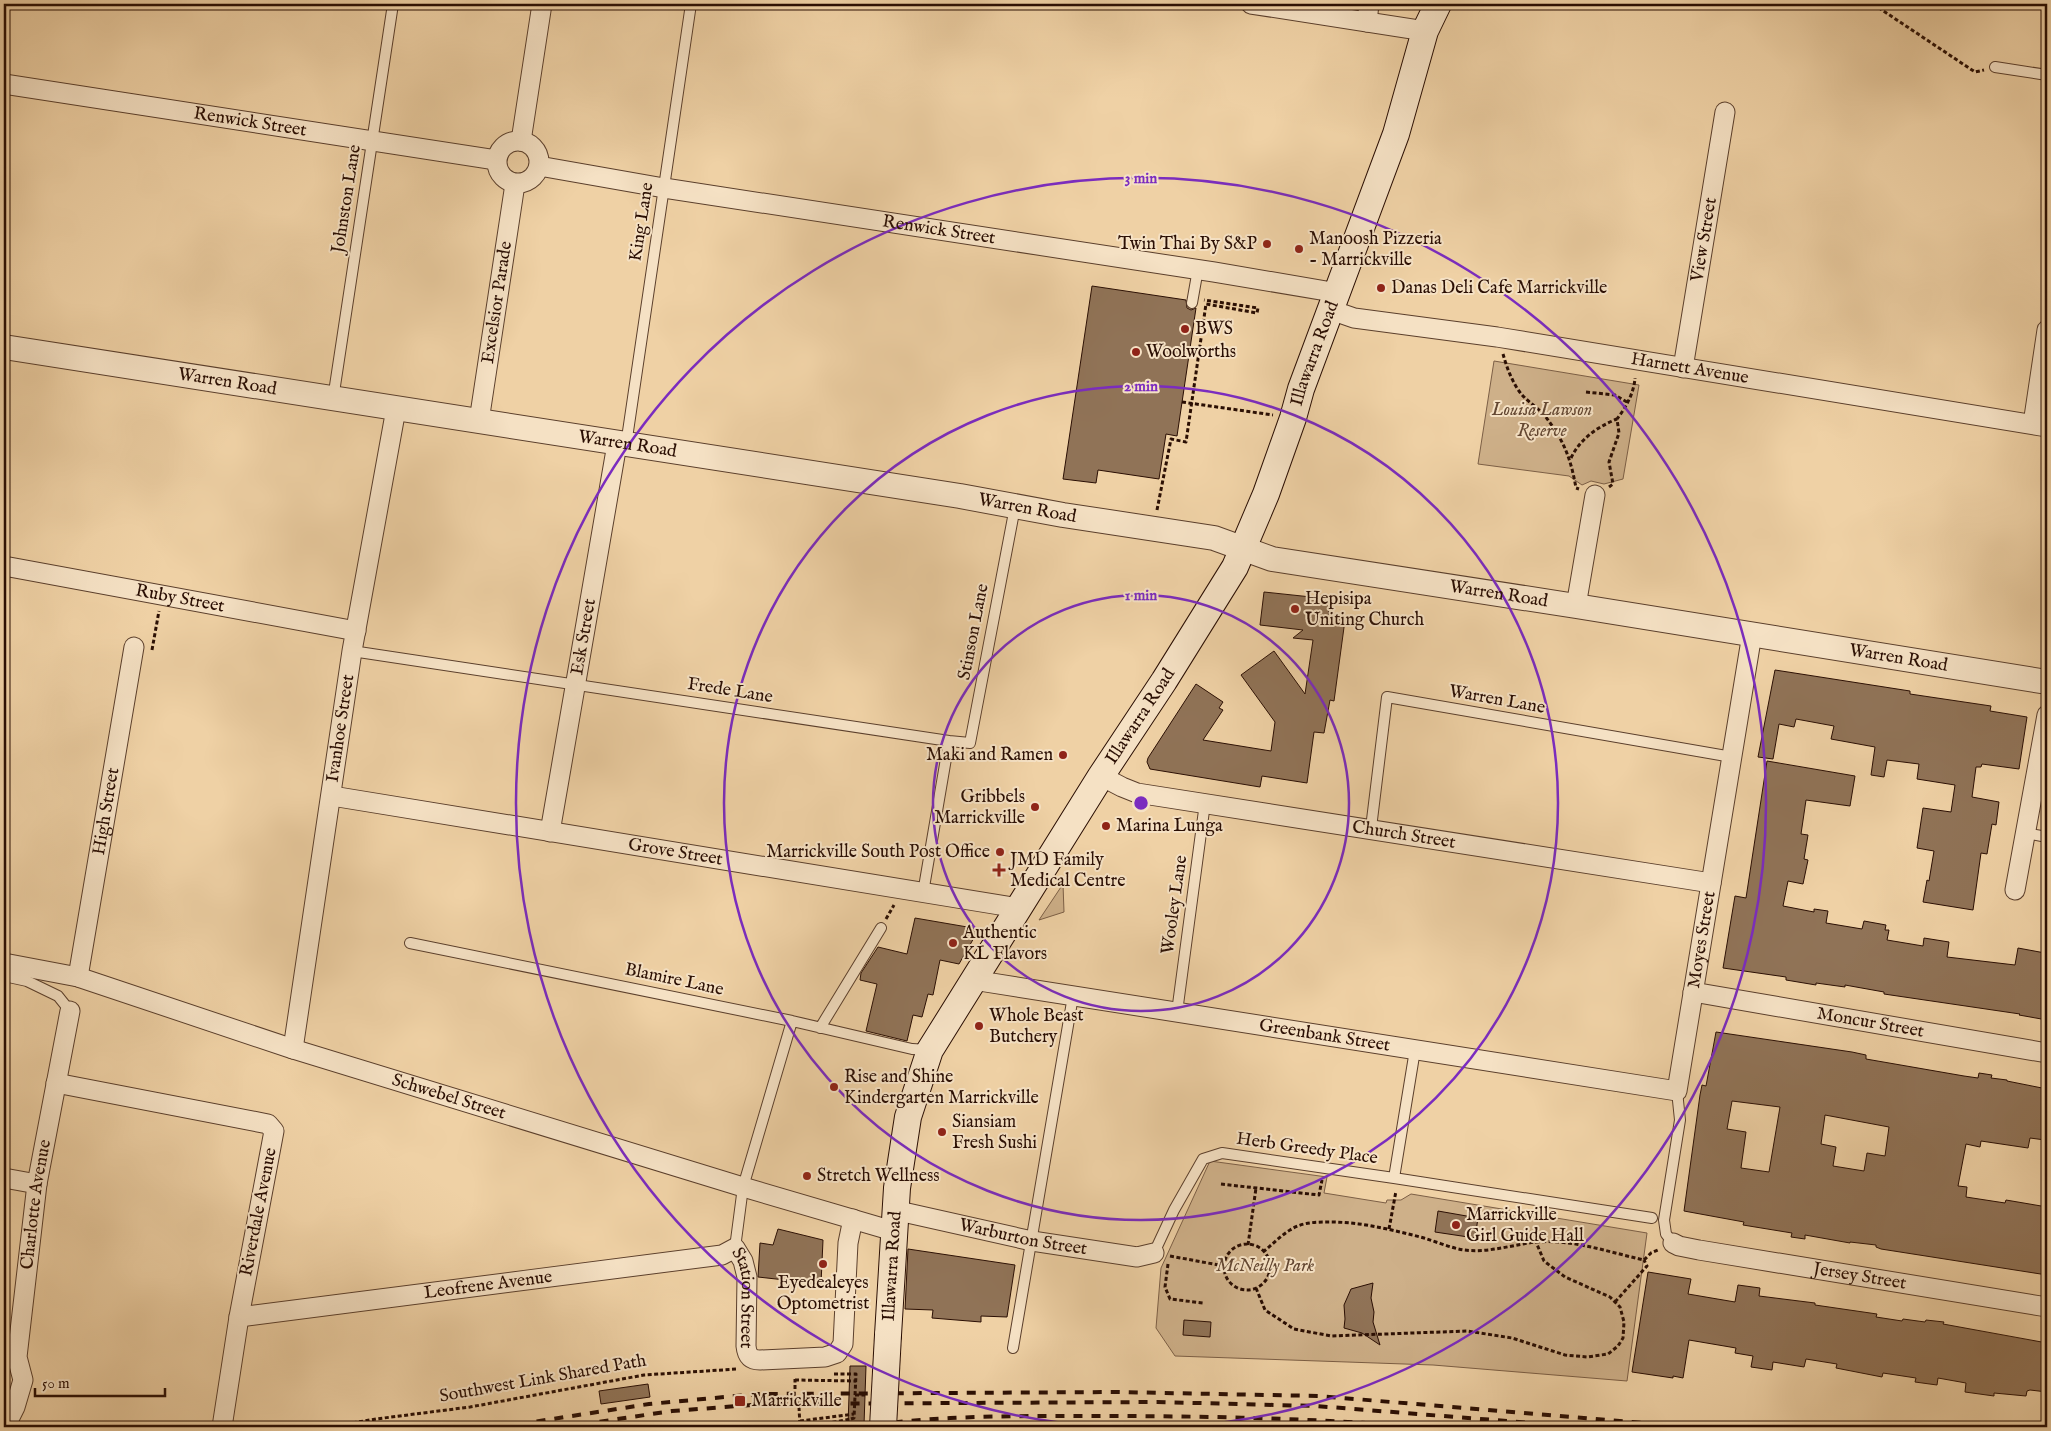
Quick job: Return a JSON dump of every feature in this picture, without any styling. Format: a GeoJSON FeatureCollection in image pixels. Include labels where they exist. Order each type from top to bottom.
{"type":"FeatureCollection","features":[{"type":"Feature","properties":{"kind":"main road","name":"Illawarra Road"},"geometry":{"type":"LineString","coordinates":[[883,1427],[894,1221],[908,1117],[930,1050],[1101,776],[1164,681],[1232,572],[1244,549],[1266,494],[1293,418],[1301,389],[1396,134],[1425,31],[1438,4]]}},
{"type":"Feature","properties":{"kind":"street"},"geometry":{"type":"LineString","coordinates":[[521,141],[542,4]]}},
{"type":"Feature","properties":{"kind":"street"},"geometry":{"type":"LineString","coordinates":[[1251,4],[1368,13],[1425,31]]}},
{"type":"Feature","properties":{"kind":"street","name":"Renwick Street"},"geometry":{"type":"LineString","coordinates":[[4,84],[496,160]]}},
{"type":"Feature","properties":{"kind":"street","name":"View Street"},"geometry":{"type":"LineString","coordinates":[[1683,368],[1725,112]]}},
{"type":"Feature","properties":{"kind":"street"},"geometry":{"type":"LineString","coordinates":[[521,141],[533,147],[537,153],[539,166],[533,177],[528,181],[515,184],[503,178],[496,166],[496,160],[498,154],[507,144],[521,141]]}},
{"type":"Feature","properties":{"kind":"street","name":"Renwick Street"},"geometry":{"type":"LineString","coordinates":[[539,166],[664,188],[1203,270],[1335,302]]}},
{"type":"Feature","properties":{"kind":"street","name":"Excelsior Parade"},"geometry":{"type":"LineString","coordinates":[[479,421],[515,184]]}},
{"type":"Feature","properties":{"kind":"street","name":"Harnett Avenue"},"geometry":{"type":"LineString","coordinates":[[1335,302],[1354,318],[1497,337],[2040,426]]}},
{"type":"Feature","properties":{"kind":"street"},"geometry":{"type":"LineString","coordinates":[[2040,426],[2047,330]]}},
{"type":"Feature","properties":{"kind":"street","name":"Warren Road"},"geometry":{"type":"LineString","coordinates":[[4,347],[333,400],[950,495],[1223,540],[1272,559],[2047,682]]}},
{"type":"Feature","properties":{"kind":"street","name":"Ivanhoe Street"},"geometry":{"type":"LineString","coordinates":[[293,1049],[352,652],[396,409]]}},
{"type":"Feature","properties":{"kind":"street","name":"Esk Street"},"geometry":{"type":"LineString","coordinates":[[550,832],[621,445]]}},
{"type":"Feature","properties":{"kind":"street"},"geometry":{"type":"LineString","coordinates":[[1576,606],[1595,495]]}},
{"type":"Feature","properties":{"kind":"street","name":"Ruby Street"},"geometry":{"type":"LineString","coordinates":[[4,566],[356,631]]}},
{"type":"Feature","properties":{"kind":"street","name":"Moyes Street"},"geometry":{"type":"LineString","coordinates":[[1677,1091],[1752,634]]}},
{"type":"Feature","properties":{"kind":"street","name":"High Street"},"geometry":{"type":"LineString","coordinates":[[78,977],[134,647]]}},
{"type":"Feature","properties":{"kind":"street"},"geometry":{"type":"LineString","coordinates":[[2015,890],[2047,715]]}},
{"type":"Feature","properties":{"kind":"street","name":"Church Street"},"geometry":{"type":"LineString","coordinates":[[1101,776],[1137,793],[1371,828],[1711,883]]}},
{"type":"Feature","properties":{"kind":"street","name":"Grove Street"},"geometry":{"type":"LineString","coordinates":[[332,796],[1018,908]]}},
{"type":"Feature","properties":{"kind":"street","name":"Schwebel Street"},"geometry":{"type":"LineString","coordinates":[[4,963],[78,977],[293,1049],[853,1219],[894,1221]]}},
{"type":"Feature","properties":{"kind":"street","name":"Greenbank Street"},"geometry":{"type":"LineString","coordinates":[[973,980],[1677,1091]]}},
{"type":"Feature","properties":{"kind":"street","name":"Moncur Street"},"geometry":{"type":"LineString","coordinates":[[1694,992],[2047,1053]]}},
{"type":"Feature","properties":{"kind":"street","name":"Charlotte Avenue"},"geometry":{"type":"LineString","coordinates":[[5,1427],[15,1407],[23,1380],[17,1357],[38,1184],[70,1011]]}},
{"type":"Feature","properties":{"kind":"street","name":"Riverdale Avenue"},"geometry":{"type":"LineString","coordinates":[[56,1082],[268,1124],[274,1131],[239,1317],[222,1427]]}},
{"type":"Feature","properties":{"kind":"street"},"geometry":{"type":"LineString","coordinates":[[4,1178],[38,1184]]}},
{"type":"Feature","properties":{"kind":"street","name":"Station Street"},"geometry":{"type":"LineString","coordinates":[[735,1248],[743,1261],[747,1277],[746,1351],[752,1359],[825,1357],[832,1355],[840,1349],[844,1340],[848,1243],[853,1219]]}},
{"type":"Feature","properties":{"kind":"street","name":"Warburton Street"},"geometry":{"type":"LineString","coordinates":[[894,1221],[1137,1257],[1162,1254]]}},
{"type":"Feature","properties":{"kind":"street","name":"Jersey Street"},"geometry":{"type":"LineString","coordinates":[[1673,1243],[1699,1250],[2047,1307]]}},
{"type":"Feature","properties":{"kind":"street","name":"Leofrene Avenue"},"geometry":{"type":"LineString","coordinates":[[239,1317],[722,1254],[735,1248]]}},
{"type":"Feature","properties":{"kind":"lane","name":"Johnston Lane"},"geometry":{"type":"LineString","coordinates":[[333,400],[393,4]]}},
{"type":"Feature","properties":{"kind":"lane","name":"King Lane"},"geometry":{"type":"LineString","coordinates":[[621,445],[664,188],[691,4]]}},
{"type":"Feature","properties":{"kind":"lane"},"geometry":{"type":"LineString","coordinates":[[1994,68],[2047,75]]}},
{"type":"Feature","properties":{"kind":"lane"},"geometry":{"type":"LineString","coordinates":[[1192,303],[1203,270]]}},
{"type":"Feature","properties":{"kind":"lane","name":"Stinson Lane"},"geometry":{"type":"LineString","coordinates":[[949,741],[970,743],[1015,507]]}},
{"type":"Feature","properties":{"kind":"lane","name":"Frede Lane"},"geometry":{"type":"LineString","coordinates":[[352,652],[949,741]]}},
{"type":"Feature","properties":{"kind":"lane","name":"Warren Lane"},"geometry":{"type":"LineString","coordinates":[[1371,828],[1387,697],[1732,757]]}},
{"type":"Feature","properties":{"kind":"lane"},"geometry":{"type":"LineString","coordinates":[[923,893],[949,741]]}},
{"type":"Feature","properties":{"kind":"lane","name":"Wooley Lane"},"geometry":{"type":"LineString","coordinates":[[1177,1012],[1205,804]]}},
{"type":"Feature","properties":{"kind":"lane"},"geometry":{"type":"LineString","coordinates":[[2026,833],[2047,837]]}},
{"type":"Feature","properties":{"kind":"lane"},"geometry":{"type":"LineString","coordinates":[[820,1028],[881,928]]}},
{"type":"Feature","properties":{"kind":"lane","name":"Blamire Lane"},"geometry":{"type":"LineString","coordinates":[[410,943],[792,1021],[912,1049],[930,1050]]}},
{"type":"Feature","properties":{"kind":"lane"},"geometry":{"type":"LineString","coordinates":[[4,976],[27,980],[58,996],[70,1011]]}},
{"type":"Feature","properties":{"kind":"lane"},"geometry":{"type":"LineString","coordinates":[[1013,1348],[1073,996]]}},
{"type":"Feature","properties":{"kind":"lane","name":"Station Street"},"geometry":{"type":"LineString","coordinates":[[735,1248],[743,1187],[792,1021]]}},
{"type":"Feature","properties":{"kind":"lane","name":"Herb Greedy Place"},"geometry":{"type":"LineString","coordinates":[[1396,1178],[1415,1050]]}},
{"type":"Feature","properties":{"kind":"lane","name":"Moyes Street"},"geometry":{"type":"LineString","coordinates":[[1673,1243],[1666,1234],[1664,1220],[1680,1120],[1677,1091]]}},
{"type":"Feature","properties":{"kind":"lane","name":"Herb Greedy Place"},"geometry":{"type":"LineString","coordinates":[[1162,1254],[1174,1210],[1203,1159],[1222,1153],[1652,1218]]}},
{"type":"Feature","properties":{"kind":"path"},"geometry":{"type":"LineString","coordinates":[[1873,4],[1975,72],[1994,68]]}},
{"type":"Feature","properties":{"kind":"path"},"geometry":{"type":"LineString","coordinates":[[1153,529],[1171,439],[1186,442],[1206,304],[1257,312],[1258,308],[1203,300],[1203,270]]}},
{"type":"Feature","properties":{"kind":"path"},"geometry":{"type":"LineString","coordinates":[[1497,337],[1507,367],[1521,394],[1547,419],[1571,459],[1576,488],[1595,495],[1613,484],[1609,462],[1619,433],[1617,419]]}},
{"type":"Feature","properties":{"kind":"path"},"geometry":{"type":"LineString","coordinates":[[1571,459],[1575,449],[1594,431],[1617,419],[1634,387],[1637,360]]}},
{"type":"Feature","properties":{"kind":"path"},"geometry":{"type":"LineString","coordinates":[[1586,392],[1615,394],[1627,402]]}},
{"type":"Feature","properties":{"kind":"path"},"geometry":{"type":"LineString","coordinates":[[1182,402],[1278,416]]}},
{"type":"Feature","properties":{"kind":"path"},"geometry":{"type":"LineString","coordinates":[[156,633],[158,617]]}},
{"type":"Feature","properties":{"kind":"path"},"geometry":{"type":"LineString","coordinates":[[881,928],[903,890]]}},
{"type":"Feature","properties":{"kind":"path"},"geometry":{"type":"LineString","coordinates":[[1221,1184],[1319,1195],[1324,1169]]}},
{"type":"Feature","properties":{"kind":"path"},"geometry":{"type":"LineString","coordinates":[[1388,1229],[1396,1178]]}},
{"type":"Feature","properties":{"kind":"path"},"geometry":{"type":"LineString","coordinates":[[1248,1245],[1256,1188]]}},
{"type":"Feature","properties":{"kind":"path"},"geometry":{"type":"LineString","coordinates":[[1264,1252],[1290,1230],[1305,1223],[1354,1222],[1388,1229],[1464,1250],[1494,1250],[1536,1242],[1585,1244],[1607,1252],[1644,1260]]}},
{"type":"Feature","properties":{"kind":"path"},"geometry":{"type":"LineString","coordinates":[[1256,1288],[1265,1310],[1294,1329],[1331,1336],[1467,1331],[1512,1338],[1565,1355],[1587,1357],[1608,1354],[1618,1346],[1623,1338],[1624,1322],[1620,1307],[1610,1297],[1565,1277],[1544,1261],[1536,1242]]}},
{"type":"Feature","properties":{"kind":"path"},"geometry":{"type":"LineString","coordinates":[[1644,1260],[1651,1253],[1673,1243]]}},
{"type":"Feature","properties":{"kind":"path"},"geometry":{"type":"LineString","coordinates":[[1248,1245],[1264,1252],[1270,1268],[1263,1283],[1256,1288],[1247,1290],[1238,1288],[1230,1283],[1225,1275],[1224,1266],[1226,1258],[1231,1251],[1239,1246],[1248,1245]]}},
{"type":"Feature","properties":{"kind":"path"},"geometry":{"type":"LineString","coordinates":[[1204,1303],[1170,1299],[1165,1287],[1162,1254],[1224,1266]]}},
{"type":"Feature","properties":{"kind":"path"},"geometry":{"type":"LineString","coordinates":[[1615,1302],[1642,1274],[1647,1266],[1644,1260]]}},
{"type":"Feature","properties":{"kind":"path","name":"Southwest Link Shared Path"},"geometry":{"type":"LineString","coordinates":[[327,1427],[470,1406],[644,1375],[751,1369],[760,1360]]}},
{"type":"Feature","properties":{"kind":"path"},"geometry":{"type":"LineString","coordinates":[[807,1427],[854,1418],[856,1374],[853,1374]]}},
{"type":"Feature","properties":{"kind":"path"},"geometry":{"type":"LineString","coordinates":[[795,1380],[856,1381]]}},
{"type":"Feature","properties":{"kind":"path"},"geometry":{"type":"LineString","coordinates":[[799,1407],[800,1427]]}},
{"type":"Feature","properties":{"kind":"path"},"geometry":{"type":"LineString","coordinates":[[800,1421],[854,1414]]}},
{"type":"Feature","properties":{"kind":"green space","name":"Louisa Lawson Reserve"},"geometry":{"type":"Polygon","coordinates":[[[1494,361],[1639,385],[1623,479],[1604,484],[1591,481],[1582,485],[1569,476],[1478,464],[1494,361]]]}},
{"type":"Feature","properties":{"kind":"green space"},"geometry":{"type":"Polygon","coordinates":[[[1063,884],[1064,912],[1039,920],[1063,884]]]}},
{"type":"Feature","properties":{"kind":"green space","name":"McNeilly Park"},"geometry":{"type":"Polygon","coordinates":[[[1210,1161],[1327,1177],[1324,1193],[1386,1203],[1387,1200],[1401,1200],[1411,1194],[1647,1233],[1627,1381],[1433,1365],[1175,1356],[1156,1328],[1161,1268],[1210,1161]]]}},
{"type":"Feature","properties":{"kind":"building","name":"Woolworths"},"geometry":{"type":"Polygon","coordinates":[[[1092,286],[1186,300],[1187,308],[1191,310],[1196,308],[1177,436],[1166,434],[1159,479],[1098,470],[1096,483],[1063,479],[1092,286]]]}},
{"type":"Feature","properties":{"kind":"building"},"geometry":{"type":"Polygon","coordinates":[[[1264,592],[1330,599],[1328,618],[1345,620],[1334,701],[1330,700],[1324,733],[1314,732],[1307,783],[1262,776],[1260,787],[1150,769],[1147,762],[1148,758],[1196,684],[1223,702],[1219,708],[1223,710],[1203,740],[1271,751],[1275,722],[1241,675],[1274,651],[1305,694],[1313,640],[1293,638],[1303,630],[1260,625],[1264,592]]]}},
{"type":"Feature","properties":{"kind":"building"},"geometry":{"type":"Polygon","coordinates":[[[1775,670],[1991,706],[1990,711],[2027,717],[2019,769],[1982,764],[1981,767],[1976,767],[1972,797],[1999,802],[1996,825],[1992,824],[1987,854],[1981,853],[1973,910],[1923,902],[1934,851],[1917,848],[1923,808],[1951,812],[1955,785],[1917,779],[1919,764],[1887,760],[1884,777],[1871,775],[1875,747],[1831,739],[1834,726],[1796,719],[1794,727],[1779,724],[1773,759],[1758,757],[1775,670]]]}},
{"type":"Feature","properties":{"kind":"building"},"geometry":{"type":"Polygon","coordinates":[[[1767,761],[1855,776],[1850,806],[1806,800],[1801,834],[1808,835],[1804,859],[1808,860],[1803,884],[1788,881],[1783,906],[1814,912],[1814,909],[1828,911],[1826,923],[1862,929],[1864,921],[1886,925],[1885,930],[1889,930],[1887,940],[1923,946],[1924,938],[1949,942],[1947,957],[2015,965],[2018,948],[2045,953],[2042,968],[2047,968],[2047,1020],[2020,1014],[1884,994],[1884,992],[1845,985],[1845,987],[1816,983],[1816,985],[1786,980],[1786,977],[1723,968],[1735,896],[1746,898],[1767,761]]]}},
{"type":"Feature","properties":{"kind":"building"},"geometry":{"type":"Polygon","coordinates":[[[915,918],[979,929],[959,964],[940,960],[933,995],[928,994],[922,1017],[913,1015],[907,1041],[866,1031],[877,984],[860,980],[861,973],[878,947],[907,954],[915,918]]]}},
{"type":"Feature","properties":{"kind":"building"},"geometry":{"type":"Polygon","coordinates":[[[1716,1032],[1852,1052],[1866,1055],[1866,1059],[1964,1076],[1978,1078],[1979,1073],[1992,1075],[1991,1078],[2047,1089],[2045,1140],[2030,1138],[2028,1148],[1981,1141],[1980,1147],[1966,1144],[1958,1186],[1967,1187],[1966,1197],[2005,1203],[2006,1200],[2047,1207],[2047,1275],[1881,1249],[1876,1247],[1876,1245],[1850,1243],[1805,1235],[1805,1239],[1791,1237],[1792,1233],[1743,1225],[1744,1222],[1684,1211],[1700,1095],[1702,1085],[1706,1086],[1716,1032]],[[1732,1101],[1727,1129],[1746,1132],[1741,1168],[1769,1172],[1780,1107],[1732,1101]],[[1825,1115],[1821,1144],[1836,1147],[1833,1166],[1864,1171],[1867,1153],[1885,1156],[1889,1127],[1825,1115]]]}},
{"type":"Feature","properties":{"kind":"building","name":"Marrickville Girl Guide Hall"},"geometry":{"type":"Polygon","coordinates":[[[1438,1211],[1478,1218],[1475,1238],[1435,1232],[1438,1211]]]}},
{"type":"Feature","properties":{"kind":"building"},"geometry":{"type":"Polygon","coordinates":[[[778,1229],[823,1240],[821,1284],[758,1277],[760,1243],[773,1245],[778,1229]]]}},
{"type":"Feature","properties":{"kind":"building"},"geometry":{"type":"Polygon","coordinates":[[[908,1249],[1015,1265],[1007,1317],[981,1316],[981,1322],[932,1318],[933,1310],[905,1309],[908,1249]]]}},
{"type":"Feature","properties":{"kind":"building"},"geometry":{"type":"Polygon","coordinates":[[[1648,1272],[1691,1279],[1688,1294],[1735,1302],[1738,1285],[1760,1288],[1759,1296],[1815,1303],[1815,1305],[1877,1314],[1876,1317],[1902,1321],[1903,1319],[1944,1322],[1943,1324],[2047,1343],[2047,1392],[2030,1390],[2027,1391],[2026,1396],[1994,1393],[1994,1396],[1965,1392],[1966,1383],[1938,1378],[1937,1385],[1915,1382],[1916,1378],[1883,1373],[1882,1377],[1836,1368],[1837,1364],[1806,1359],[1804,1367],[1773,1362],[1772,1370],[1751,1367],[1753,1356],[1735,1353],[1736,1348],[1689,1340],[1683,1378],[1632,1372],[1648,1272]]]}},
{"type":"Feature","properties":{"kind":"building"},"geometry":{"type":"Polygon","coordinates":[[[1373,1283],[1371,1298],[1374,1312],[1373,1322],[1380,1345],[1362,1333],[1344,1328],[1344,1305],[1351,1289],[1373,1283]]]}},
{"type":"Feature","properties":{"kind":"building"},"geometry":{"type":"Polygon","coordinates":[[[1184,1320],[1211,1322],[1210,1337],[1183,1335],[1184,1320]]]}},
{"type":"Feature","properties":{"kind":"building"},"geometry":{"type":"Polygon","coordinates":[[[850,1366],[866,1366],[864,1425],[848,1425],[850,1366]]]}},
{"type":"Feature","properties":{"kind":"building"},"geometry":{"type":"Polygon","coordinates":[[[648,1384],[650,1397],[601,1404],[599,1391],[648,1384]]]}},
{"type":"Feature","properties":{"kind":"railway"},"geometry":{"type":"LineString","coordinates":[[501,1427],[649,1404],[757,1394],[1116,1392],[1319,1396],[1691,1427]]}},
{"type":"Feature","properties":{"kind":"railway"},"geometry":{"type":"LineString","coordinates":[[564,1427],[672,1411],[765,1404],[1157,1402],[1316,1406],[1583,1427]]}},
{"type":"Feature","properties":{"kind":"railway"},"geometry":{"type":"LineString","coordinates":[[858,1427],[917,1420],[1006,1416],[1259,1418],[1422,1427]]}},
{"type":"Feature","properties":{"kind":"railway"},"geometry":{"type":"LineString","coordinates":[[950,1427],[1074,1425],[1302,1427]]}},
{"type":"Feature","properties":{"kind":"place","name":"Twin Thai By S&P"},"geometry":{"type":"Point","coordinates":[1267,244]}},
{"type":"Feature","properties":{"kind":"place","name":"Manoosh Pizzeria - Marrickville"},"geometry":{"type":"Point","coordinates":[1299,249]}},
{"type":"Feature","properties":{"kind":"place","name":"Danas Deli Cafe Marrickville"},"geometry":{"type":"Point","coordinates":[1381,288]}},
{"type":"Feature","properties":{"kind":"place","name":"BWS"},"geometry":{"type":"Point","coordinates":[1185,329]}},
{"type":"Feature","properties":{"kind":"place","name":"Woolworths"},"geometry":{"type":"Point","coordinates":[1136,352]}},
{"type":"Feature","properties":{"kind":"place","name":"Hepisipa Uniting Church"},"geometry":{"type":"Point","coordinates":[1295,609]}},
{"type":"Feature","properties":{"kind":"place","name":"Maki and Ramen"},"geometry":{"type":"Point","coordinates":[1063,755]}},
{"type":"Feature","properties":{"kind":"place","name":"Gribbels Marrickville"},"geometry":{"type":"Point","coordinates":[1035,807]}},
{"type":"Feature","properties":{"kind":"place","name":"Marina Lunga"},"geometry":{"type":"Point","coordinates":[1106,826]}},
{"type":"Feature","properties":{"kind":"place","name":"Marrickville South Post Office"},"geometry":{"type":"Point","coordinates":[1000,852]}},
{"type":"Feature","properties":{"kind":"place","name":"JMD Family Medical Centre"},"geometry":{"type":"Point","coordinates":[999,870]}},
{"type":"Feature","properties":{"kind":"place","name":"Authentic KL Flavors"},"geometry":{"type":"Point","coordinates":[953,943]}},
{"type":"Feature","properties":{"kind":"place","name":"Whole Beast Butchery"},"geometry":{"type":"Point","coordinates":[979,1026]}},
{"type":"Feature","properties":{"kind":"place","name":"Rise and Shine Kindergarten Marrickville"},"geometry":{"type":"Point","coordinates":[834,1087]}},
{"type":"Feature","properties":{"kind":"place","name":"Siansiam Fresh Sushi"},"geometry":{"type":"Point","coordinates":[942,1132]}},
{"type":"Feature","properties":{"kind":"place","name":"Stretch Wellness"},"geometry":{"type":"Point","coordinates":[807,1176]}},
{"type":"Feature","properties":{"kind":"place","name":"Marrickville Girl Guide Hall"},"geometry":{"type":"Point","coordinates":[1456,1225]}},
{"type":"Feature","properties":{"kind":"place","name":"Eyedealeyes Optometrist"},"geometry":{"type":"Point","coordinates":[823,1264]}},
{"type":"Feature","properties":{"kind":"place","name":"Marrickville"},"geometry":{"type":"Point","coordinates":[740,1401]}}]}
